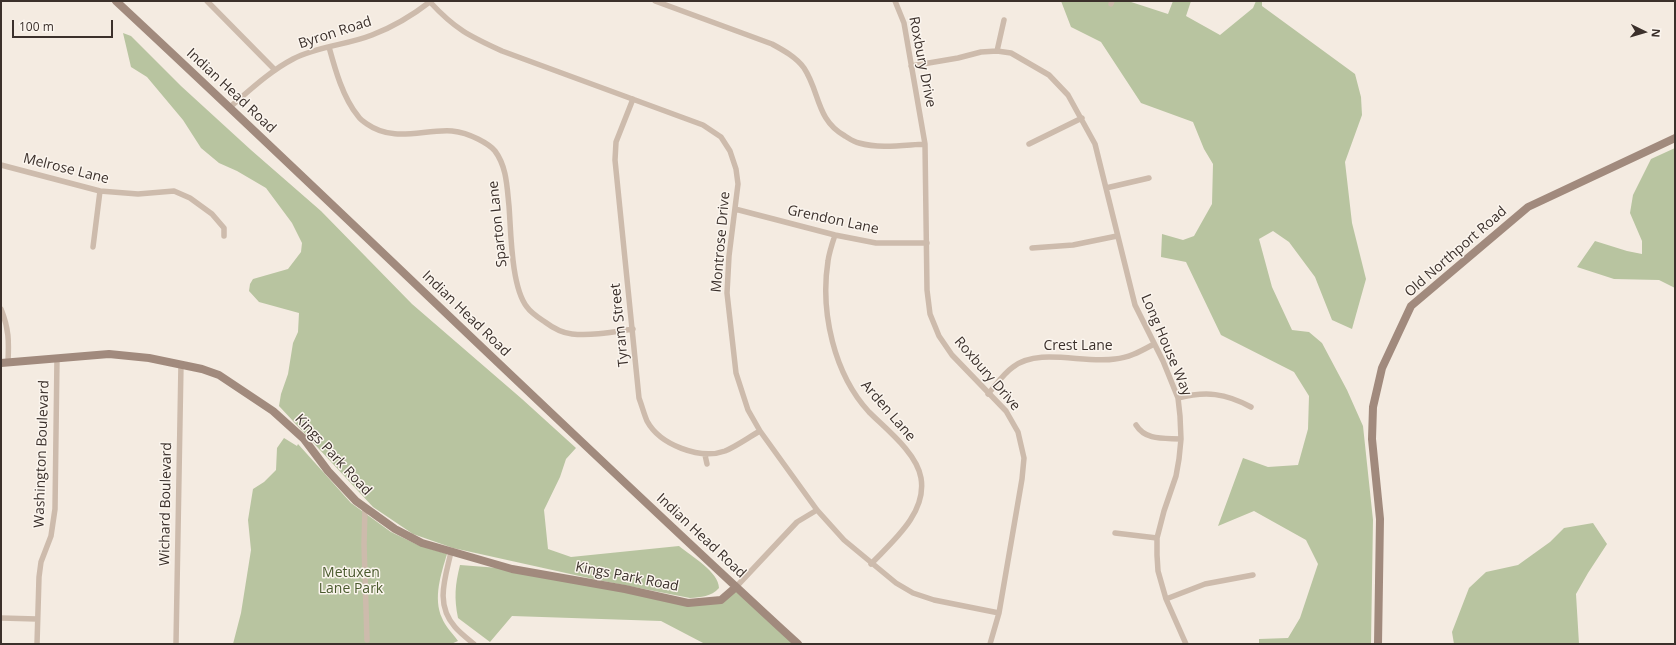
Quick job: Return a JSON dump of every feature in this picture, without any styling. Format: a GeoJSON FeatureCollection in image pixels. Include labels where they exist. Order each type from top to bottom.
{"type":"FeatureCollection","features":[{"type":"Feature","properties":{"kind":"main road","name":"Indian Head Road"},"geometry":{"type":"LineString","coordinates":[[116,1],[230,107],[679,535],[798,644]]}},
{"type":"Feature","properties":{"kind":"main road","name":"Old Northport Road"},"geometry":{"type":"LineString","coordinates":[[1378,644],[1380,519],[1372,439],[1373,408],[1382,368],[1411,306],[1528,207],[1675,138]]}},
{"type":"Feature","properties":{"kind":"main road","name":"Kings Park Road"},"geometry":{"type":"LineString","coordinates":[[5,362],[109,354],[149,358],[202,369],[218,375],[273,411],[304,439],[332,475],[356,501],[394,529],[422,543],[512,569],[625,589],[688,603],[721,600],[736,587]]}},
{"type":"Feature","properties":{"kind":"street","name":"Byron Road"},"geometry":{"type":"LineString","coordinates":[[230,107],[275,70],[294,59],[372,35],[401,21],[430,1]]}},
{"type":"Feature","properties":{"kind":"street","name":"Montrose Drive"},"geometry":{"type":"LineString","coordinates":[[430,1],[445,18],[472,37],[502,50],[703,125],[721,137],[730,151],[736,169],[738,184],[729,256],[727,293],[733,351],[736,373],[746,402],[760,430],[817,510],[844,540],[871,564],[896,583],[913,593],[934,600],[998,613]]}},
{"type":"Feature","properties":{"kind":"street"},"geometry":{"type":"LineString","coordinates":[[655,1],[772,44],[788,53],[803,67],[813,86],[818,104],[826,120],[840,133],[857,143],[875,146],[926,144]]}},
{"type":"Feature","properties":{"kind":"street","name":"Roxbury Drive"},"geometry":{"type":"LineString","coordinates":[[895,1],[904,23],[926,144],[927,290],[930,314],[939,336],[952,355],[1006,411],[1018,432],[1024,458],[1022,479],[998,613],[990,644]]}},
{"type":"Feature","properties":{"kind":"street"},"geometry":{"type":"LineString","coordinates":[[210,2],[275,70]]}},
{"type":"Feature","properties":{"kind":"street"},"geometry":{"type":"LineString","coordinates":[[911,66],[958,58],[981,52],[997,51],[1004,20]]}},
{"type":"Feature","properties":{"kind":"street","name":"Sparton Lane"},"geometry":{"type":"LineString","coordinates":[[329,47],[337,74],[350,102],[358,117],[370,126],[384,133],[400,135],[452,131],[469,135],[484,142],[495,151],[503,166],[507,184],[515,271],[518,287],[526,306],[538,318],[554,329],[572,334],[589,334],[632,329]]}},
{"type":"Feature","properties":{"kind":"street","name":"Long House Way"},"geometry":{"type":"LineString","coordinates":[[997,51],[1011,53],[1049,76],[1068,95],[1082,118],[1095,144],[1135,305],[1163,361],[1178,398],[1181,439],[1176,476],[1164,511],[1157,538],[1158,571],[1166,599],[1186,644]]}},
{"type":"Feature","properties":{"kind":"street","name":"Tyram Street"},"geometry":{"type":"LineString","coordinates":[[633,99],[616,142],[615,160],[639,398],[648,422],[662,438],[682,449],[705,455],[725,451],[760,430]]}},
{"type":"Feature","properties":{"kind":"street"},"geometry":{"type":"LineString","coordinates":[[1030,144],[1082,118]]}},
{"type":"Feature","properties":{"kind":"street","name":"Melrose Lane"},"geometry":{"type":"LineString","coordinates":[[1,165],[100,191],[138,194],[174,192],[190,198],[212,214],[224,228],[224,236]]}},
{"type":"Feature","properties":{"kind":"street"},"geometry":{"type":"LineString","coordinates":[[1106,188],[1149,178]]}},
{"type":"Feature","properties":{"kind":"street"},"geometry":{"type":"LineString","coordinates":[[93,247],[100,191]]}},
{"type":"Feature","properties":{"kind":"street","name":"Grendon Lane"},"geometry":{"type":"LineString","coordinates":[[735,209],[835,235],[876,243],[927,243]]}},
{"type":"Feature","properties":{"kind":"street","name":"Arden Lane"},"geometry":{"type":"LineString","coordinates":[[835,235],[828,260],[826,284],[829,320],[837,360],[849,385],[868,410],[914,460],[921,478],[920,497],[915,513],[896,538],[871,564]]}},
{"type":"Feature","properties":{"kind":"street"},"geometry":{"type":"LineString","coordinates":[[1032,248],[1073,245],[1117,236]]}},
{"type":"Feature","properties":{"kind":"street"},"geometry":{"type":"LineString","coordinates":[[1,310],[7,324],[9,345],[5,362]]}},
{"type":"Feature","properties":{"kind":"street","name":"Crest Lane"},"geometry":{"type":"LineString","coordinates":[[988,394],[1013,366],[1028,359],[1045,357],[1114,360],[1130,356],[1154,344]]}},
{"type":"Feature","properties":{"kind":"street","name":"Washington Boulevard"},"geometry":{"type":"LineString","coordinates":[[37,644],[39,577],[41,562],[51,536],[55,509],[57,358]]}},
{"type":"Feature","properties":{"kind":"street","name":"Wichard Boulevard"},"geometry":{"type":"LineString","coordinates":[[176,644],[181,364]]}},
{"type":"Feature","properties":{"kind":"street"},"geometry":{"type":"LineString","coordinates":[[1178,398],[1192,394],[1214,394],[1236,399],[1251,407]]}},
{"type":"Feature","properties":{"kind":"street"},"geometry":{"type":"LineString","coordinates":[[1136,425],[1140,432],[1147,436],[1181,439]]}},
{"type":"Feature","properties":{"kind":"street"},"geometry":{"type":"LineString","coordinates":[[705,455],[707,464]]}},
{"type":"Feature","properties":{"kind":"street"},"geometry":{"type":"LineString","coordinates":[[365,508],[364,544],[367,640]]}},
{"type":"Feature","properties":{"kind":"street"},"geometry":{"type":"LineString","coordinates":[[736,587],[797,522],[817,510]]}},
{"type":"Feature","properties":{"kind":"street"},"geometry":{"type":"LineString","coordinates":[[1115,533],[1157,538]]}},
{"type":"Feature","properties":{"kind":"street"},"geometry":{"type":"LineString","coordinates":[[451,552],[442,594],[444,610],[455,627],[474,644]]}},
{"type":"Feature","properties":{"kind":"street"},"geometry":{"type":"LineString","coordinates":[[1166,599],[1205,584],[1253,574]]}},
{"type":"Feature","properties":{"kind":"street"},"geometry":{"type":"LineString","coordinates":[[1,618],[37,619]]}},
{"type":"Feature","properties":{"kind":"green space"},"geometry":{"type":"Polygon","coordinates":[[[1061,1],[1128,1],[1168,14],[1173,1],[1191,1],[1186,16],[1220,35],[1253,8],[1256,1],[1262,1],[1262,6],[1355,74],[1361,97],[1362,115],[1345,162],[1352,223],[1366,279],[1352,329],[1332,320],[1315,277],[1289,242],[1273,231],[1259,239],[1272,287],[1292,330],[1309,332],[1322,343],[1347,390],[1363,426],[1373,520],[1371,644],[1259,644],[1259,639],[1288,638],[1300,618],[1318,564],[1306,540],[1254,511],[1218,526],[1243,458],[1268,467],[1298,465],[1308,429],[1309,396],[1294,372],[1221,335],[1186,262],[1161,257],[1162,234],[1183,240],[1194,236],[1212,204],[1213,164],[1204,149],[1193,122],[1141,103],[1101,42],[1071,27],[1061,1]]]}},
{"type":"Feature","properties":{"kind":"green space"},"geometry":{"type":"Polygon","coordinates":[[[123,33],[131,36],[181,86],[321,211],[412,304],[576,448],[566,459],[560,477],[544,510],[548,549],[571,557],[679,546],[710,570],[718,582],[719,588],[709,595],[690,598],[593,579],[453,548],[413,534],[373,507],[279,406],[281,394],[288,374],[293,343],[298,332],[299,313],[259,302],[249,291],[250,284],[253,279],[288,269],[301,252],[302,243],[292,223],[266,188],[237,171],[219,163],[201,148],[183,120],[147,77],[131,67],[123,33]]]}},
{"type":"Feature","properties":{"kind":"green space"},"geometry":{"type":"Polygon","coordinates":[[[1675,148],[1675,288],[1659,280],[1614,279],[1577,267],[1595,241],[1642,254],[1642,241],[1630,213],[1633,195],[1651,159],[1675,148]]]}},
{"type":"Feature","properties":{"kind":"green space","name":"Metuxen Lane Park"},"geometry":{"type":"Polygon","coordinates":[[[284,438],[297,446],[298,444],[351,503],[391,532],[418,545],[447,554],[439,586],[439,610],[443,621],[458,641],[451,644],[233,644],[241,613],[251,550],[248,520],[253,489],[264,482],[276,470],[277,448],[284,438]]]}},
{"type":"Feature","properties":{"kind":"green space"},"geometry":{"type":"Polygon","coordinates":[[[1593,523],[1607,544],[1576,594],[1579,644],[1454,644],[1452,632],[1469,588],[1486,572],[1518,565],[1550,542],[1564,528],[1593,523]]]}},
{"type":"Feature","properties":{"kind":"green space"},"geometry":{"type":"Polygon","coordinates":[[[460,565],[512,569],[688,603],[721,600],[736,587],[798,644],[705,644],[661,621],[512,616],[490,642],[458,618],[456,592],[460,565]]]}}]}
